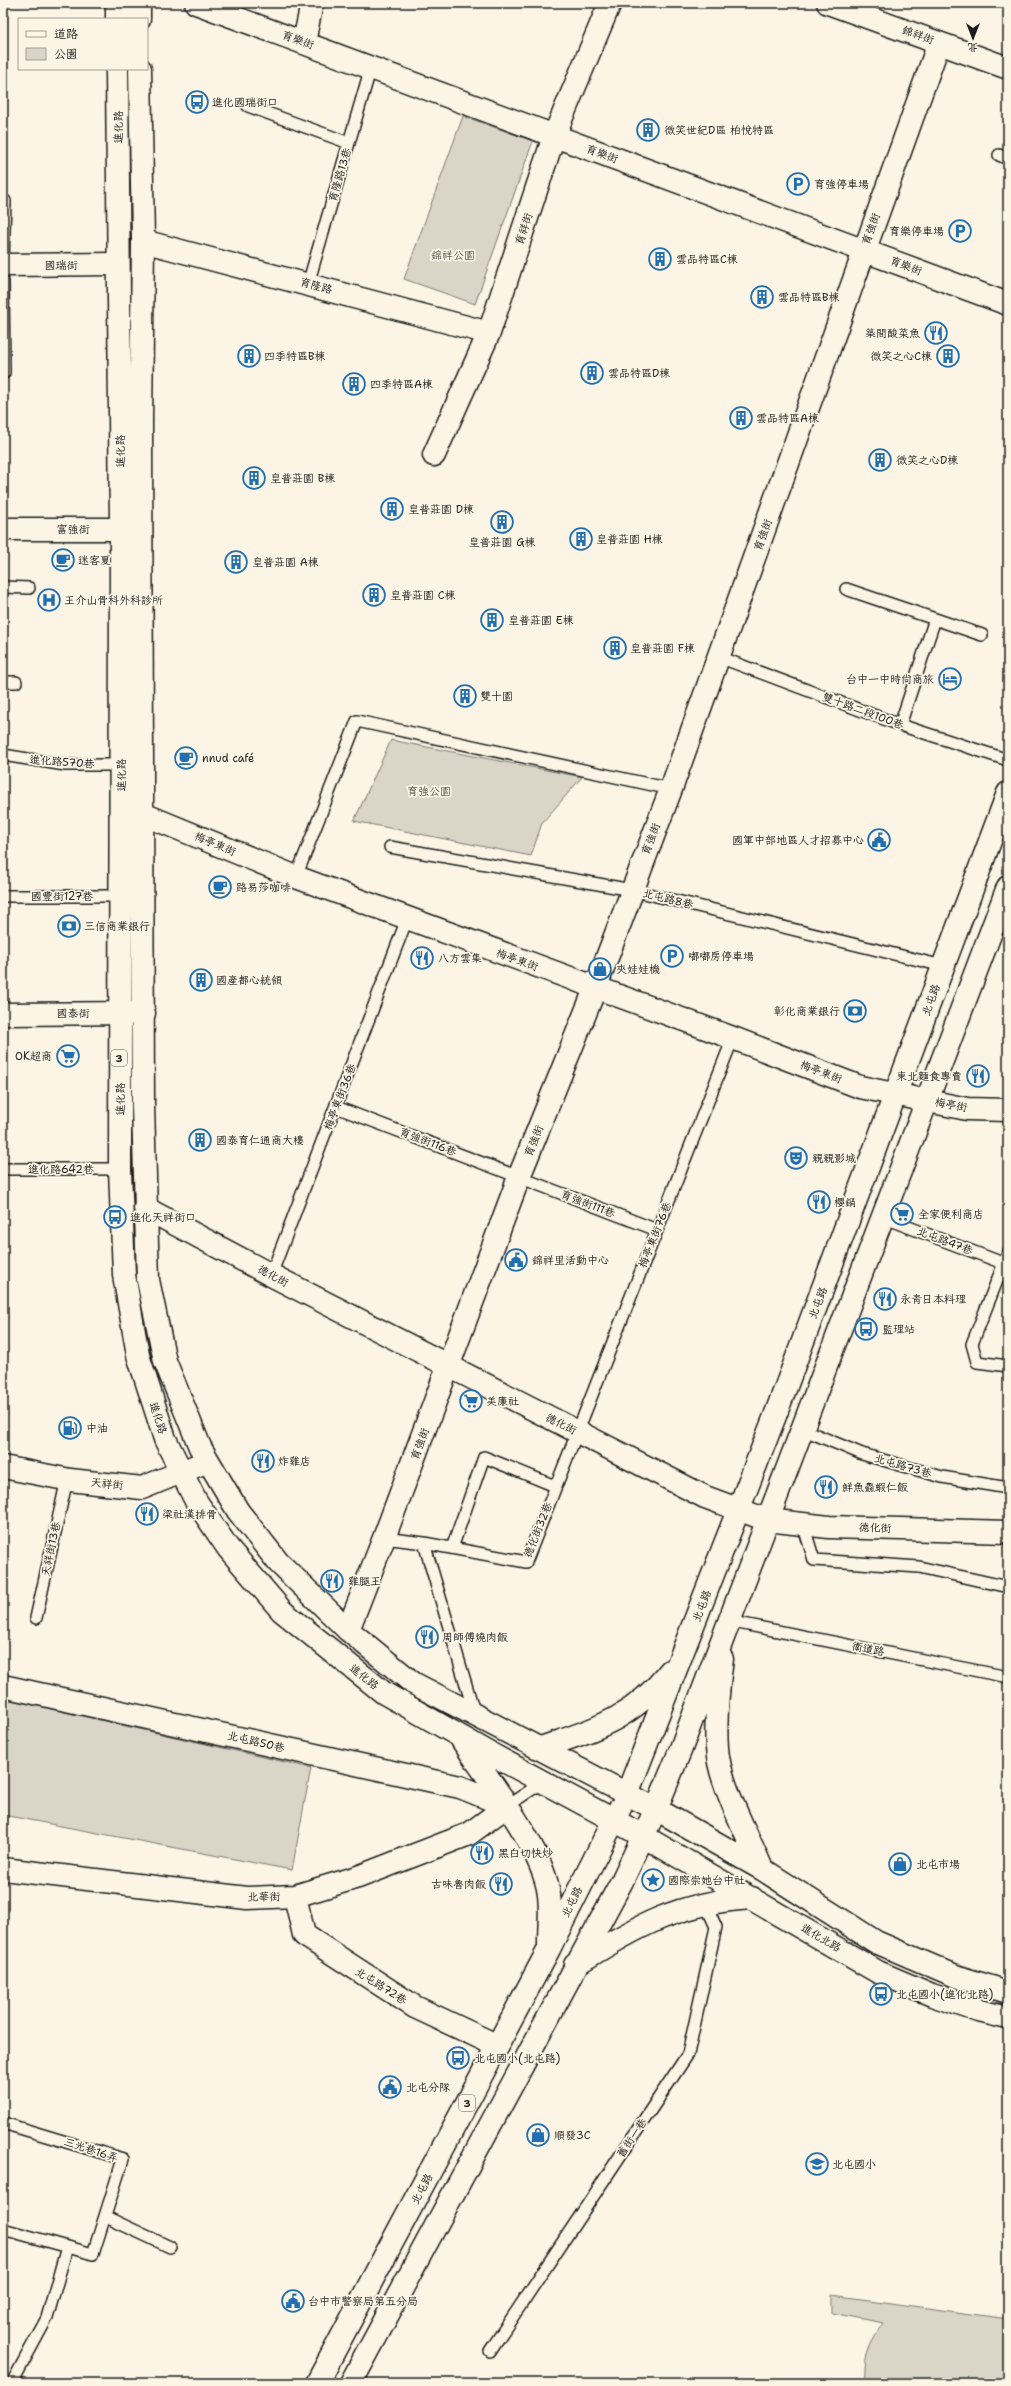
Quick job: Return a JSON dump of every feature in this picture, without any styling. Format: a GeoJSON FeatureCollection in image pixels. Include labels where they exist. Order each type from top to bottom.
{"type":"FeatureCollection","features":[{"type":"Feature","properties":{"kind":"main road"},"geometry":{"type":"LineString","coordinates":[[117,3],[117,18]]}},
{"type":"Feature","properties":{"kind":"main road"},"geometry":{"type":"LineString","coordinates":[[139,3],[139,18]]}},
{"type":"Feature","properties":{"kind":"main road","name":"育樂街"},"geometry":{"type":"LineString","coordinates":[[196,3],[1008,304]]}},
{"type":"Feature","properties":{"kind":"main road"},"geometry":{"type":"LineString","coordinates":[[304,42],[312,3]]}},
{"type":"Feature","properties":{"kind":"main road","name":"育祥街"},"geometry":{"type":"LineString","coordinates":[[434,454],[489,333],[554,136],[610,3]]}},
{"type":"Feature","properties":{"kind":"main road","name":"錦祥街"},"geometry":{"type":"LineString","coordinates":[[828,3],[1008,68]]}},
{"type":"Feature","properties":{"kind":"main road","name":"育強街"},"geometry":{"type":"LineString","coordinates":[[348,1630],[449,1366],[519,1177],[595,989],[671,789],[863,250],[939,42]]}},
{"type":"Feature","properties":{"kind":"main road","name":"進化路"},"geometry":{"type":"LineString","coordinates":[[117,70],[120,529],[120,1169],[124,1275],[138,1355],[165,1439],[196,1501],[228,1548],[282,1611],[384,1692],[460,1736],[613,1821],[643,1836]]}},
{"type":"Feature","properties":{"kind":"main road","name":"進化路"},"geometry":{"type":"LineString","coordinates":[[140,70],[143,240],[142,528],[145,1208],[148,1280],[165,1361],[200,1447],[238,1511],[278,1562],[348,1630],[413,1683],[475,1716],[541,1748],[656,1809]]}},
{"type":"Feature","properties":{"kind":"main road","name":"育隆路"},"geometry":{"type":"LineString","coordinates":[[143,240],[489,333]]}},
{"type":"Feature","properties":{"kind":"main road","name":"國瑞街"},"geometry":{"type":"LineString","coordinates":[[3,265],[118,264]]}},
{"type":"Feature","properties":{"kind":"main road","name":"富強街"},"geometry":{"type":"LineString","coordinates":[[3,529],[142,528]]}},
{"type":"Feature","properties":{"kind":"main road","name":"北屯路"},"geometry":{"type":"LineString","coordinates":[[317,2383],[498,2046],[627,1794],[683,1655],[739,1508],[896,1095],[1008,793]]}},
{"type":"Feature","properties":{"kind":"main road","name":"梅亭東街"},"geometry":{"type":"LineString","coordinates":[[143,814],[296,877],[407,919],[595,989],[733,1038],[860,1087],[896,1095]]}},
{"type":"Feature","properties":{"kind":"main road"},"geometry":{"type":"LineString","coordinates":[[351,2383],[575,1965],[656,1809],[680,1751],[728,1620],[802,1429],[925,1100],[1008,887]]}},
{"type":"Feature","properties":{"kind":"main road","name":"國泰街"},"geometry":{"type":"LineString","coordinates":[[3,1014],[144,1013]]}},
{"type":"Feature","properties":{"kind":"main road","name":"梅亭街"},"geometry":{"type":"LineString","coordinates":[[896,1095],[967,1109],[1008,1110]]}},
{"type":"Feature","properties":{"kind":"main road","name":"德化街"},"geometry":{"type":"LineString","coordinates":[[145,1208],[271,1275],[705,1497],[739,1508],[767,1520],[829,1527],[1008,1532]]}},
{"type":"Feature","properties":{"kind":"main road","name":"天祥街"},"geometry":{"type":"LineString","coordinates":[[3,1467],[67,1480],[142,1488],[208,1460]]}},
{"type":"Feature","properties":{"kind":"main road"},"geometry":{"type":"LineString","coordinates":[[728,1620],[719,1684],[716,1749],[726,1789],[762,1869]]}},
{"type":"Feature","properties":{"kind":"main road"},"geometry":{"type":"LineString","coordinates":[[541,1748],[600,1726],[629,1712],[652,1694],[683,1655]]}},
{"type":"Feature","properties":{"kind":"main road","name":"北屯路50巷"},"geometry":{"type":"LineString","coordinates":[[3,1686],[460,1787],[507,1806]]}},
{"type":"Feature","properties":{"kind":"main road"},"geometry":{"type":"LineString","coordinates":[[460,1736],[507,1806],[542,1866],[549,1894],[549,1949]]}},
{"type":"Feature","properties":{"kind":"main road","name":"北華街"},"geometry":{"type":"LineString","coordinates":[[3,1869],[247,1898],[295,1896],[358,1877],[469,1834],[507,1806]]}},
{"type":"Feature","properties":{"kind":"main road"},"geometry":{"type":"LineString","coordinates":[[656,1809],[762,1869],[876,1942],[958,1977],[1008,1992]]}},
{"type":"Feature","properties":{"kind":"main road","name":"進化北路"},"geometry":{"type":"LineString","coordinates":[[643,1836],[878,1972],[932,1995],[979,2011],[1008,2018]]}},
{"type":"Feature","properties":{"kind":"main road","name":"北屯路72巷"},"geometry":{"type":"LineString","coordinates":[[295,1896],[304,1935],[415,2007],[498,2046]]}},
{"type":"Feature","properties":{"kind":"main road"},"geometry":{"type":"LineString","coordinates":[[575,1965],[643,1924],[669,1914],[726,1900],[752,1898]]}},
{"type":"Feature","properties":{"kind":"lane","name":"育隆路13巷"},"geometry":{"type":"LineString","coordinates":[[308,284],[371,67]]}},
{"type":"Feature","properties":{"kind":"lane"},"geometry":{"type":"LineString","coordinates":[[248,106],[349,143]]}},
{"type":"Feature","properties":{"kind":"lane"},"geometry":{"type":"LineString","coordinates":[[3,201],[5,201],[3,261]]}},
{"type":"Feature","properties":{"kind":"lane"},"geometry":{"type":"LineString","coordinates":[[3,281],[4,373]]}},
{"type":"Feature","properties":{"kind":"lane"},"geometry":{"type":"LineString","coordinates":[[3,587],[29,588]]}},
{"type":"Feature","properties":{"kind":"lane"},"geometry":{"type":"LineString","coordinates":[[846,589],[982,635]]}},
{"type":"Feature","properties":{"kind":"lane"},"geometry":{"type":"LineString","coordinates":[[900,725],[935,620]]}},
{"type":"Feature","properties":{"kind":"lane","name":"雙十路二段100巷"},"geometry":{"type":"LineString","coordinates":[[719,657],[900,725],[1008,760]]}},
{"type":"Feature","properties":{"kind":"lane"},"geometry":{"type":"LineString","coordinates":[[3,682],[16,682]]}},
{"type":"Feature","properties":{"kind":"lane"},"geometry":{"type":"LineString","coordinates":[[296,877],[357,721],[671,789]]}},
{"type":"Feature","properties":{"kind":"lane","name":"進化路570巷"},"geometry":{"type":"LineString","coordinates":[[3,755],[65,765],[120,765]]}},
{"type":"Feature","properties":{"kind":"lane","name":"北屯路8巷"},"geometry":{"type":"LineString","coordinates":[[390,847],[632,890],[943,966]]}},
{"type":"Feature","properties":{"kind":"lane","name":"國豐街127巷"},"geometry":{"type":"LineString","coordinates":[[3,896],[121,896]]}},
{"type":"Feature","properties":{"kind":"lane","name":"梅亭東街36巷"},"geometry":{"type":"LineString","coordinates":[[271,1275],[407,919]]}},
{"type":"Feature","properties":{"kind":"lane","name":"梅亭東街76巷"},"geometry":{"type":"LineString","coordinates":[[578,1433],[733,1038]]}},
{"type":"Feature","properties":{"kind":"lane","name":"育強街116巷"},"geometry":{"type":"LineString","coordinates":[[336,1107],[519,1177]]}},
{"type":"Feature","properties":{"kind":"lane","name":"進化路642巷"},"geometry":{"type":"LineString","coordinates":[[3,1169],[120,1169]]}},
{"type":"Feature","properties":{"kind":"lane","name":"育強街111巷"},"geometry":{"type":"LineString","coordinates":[[519,1177],[657,1230]]}},
{"type":"Feature","properties":{"kind":"lane","name":"北屯路47巷"},"geometry":{"type":"LineString","coordinates":[[882,1217],[1006,1260]]}},
{"type":"Feature","properties":{"kind":"lane"},"geometry":{"type":"LineString","coordinates":[[1006,1260],[972,1344],[978,1362],[1008,1366]]}},
{"type":"Feature","properties":{"kind":"lane","name":"北屯路73巷"},"geometry":{"type":"LineString","coordinates":[[802,1429],[869,1456],[942,1477],[1008,1488]]}},
{"type":"Feature","properties":{"kind":"lane","name":"德化街32巷"},"geometry":{"type":"LineString","coordinates":[[384,1538],[424,1543],[526,1562],[555,1486],[578,1433]]}},
{"type":"Feature","properties":{"kind":"lane"},"geometry":{"type":"LineString","coordinates":[[452,1548],[484,1457],[555,1486]]}},
{"type":"Feature","properties":{"kind":"lane","name":"天祥街13巷"},"geometry":{"type":"LineString","coordinates":[[36,1618],[67,1480]]}},
{"type":"Feature","properties":{"kind":"lane"},"geometry":{"type":"LineString","coordinates":[[803,1524],[814,1560],[919,1567],[1008,1587]]}},
{"type":"Feature","properties":{"kind":"lane"},"geometry":{"type":"LineString","coordinates":[[424,1543],[475,1716]]}},
{"type":"Feature","properties":{"kind":"lane","name":"衛道路"},"geometry":{"type":"LineString","coordinates":[[728,1620],[1008,1677]]}},
{"type":"Feature","properties":{"kind":"lane"},"geometry":{"type":"LineString","coordinates":[[507,1806],[543,1782]]}},
{"type":"Feature","properties":{"kind":"lane","name":"舊街一巷"},"geometry":{"type":"LineString","coordinates":[[490,2351],[688,2054],[716,1926],[706,1905]]}},
{"type":"Feature","properties":{"kind":"lane","name":"三光巷16弄"},"geometry":{"type":"LineString","coordinates":[[3,2123],[123,2159],[94,2254],[3,2229]]}},
{"type":"Feature","properties":{"kind":"lane"},"geometry":{"type":"LineString","coordinates":[[106,2217],[170,2247]]}},
{"type":"Feature","properties":{"kind":"lane"},"geometry":{"type":"LineString","coordinates":[[12,2383],[47,2318],[67,2247]]}},
{"type":"Feature","properties":{"kind":"green space","name":"錦祥公園"},"geometry":{"type":"Polygon","coordinates":[[[463,116],[533,141],[475,304],[404,279],[463,116]]]}},
{"type":"Feature","properties":{"kind":"green space","name":"育強公園"},"geometry":{"type":"Polygon","coordinates":[[[391,740],[582,777],[542,823],[531,856],[354,821],[391,740]]]}},
{"type":"Feature","properties":{"kind":"green space"},"geometry":{"type":"Polygon","coordinates":[[[3,1698],[311,1768],[292,1870],[3,1815],[3,1698]]]}},
{"type":"Feature","properties":{"kind":"green space"},"geometry":{"type":"Polygon","coordinates":[[[832,2295],[1008,2319],[1008,2383],[865,2383],[865,2365],[868,2351],[874,2338],[884,2323],[832,2313],[832,2295]]]}},
{"type":"Feature","properties":{"kind":"place","name":"進化國瑞街口"},"geometry":{"type":"Point","coordinates":[197,102]}},
{"type":"Feature","properties":{"kind":"place","name":"微笑世紀D區 柏悅特區"},"geometry":{"type":"Point","coordinates":[648,130]}},
{"type":"Feature","properties":{"kind":"place","name":"育強停車場"},"geometry":{"type":"Point","coordinates":[798,184]}},
{"type":"Feature","properties":{"kind":"place","name":"育樂停車場"},"geometry":{"type":"Point","coordinates":[960,231]}},
{"type":"Feature","properties":{"kind":"place","name":"雲品特區C棟"},"geometry":{"type":"Point","coordinates":[660,259]}},
{"type":"Feature","properties":{"kind":"place","name":"雲品特區B棟"},"geometry":{"type":"Point","coordinates":[762,297]}},
{"type":"Feature","properties":{"kind":"place","name":"築間酸菜魚"},"geometry":{"type":"Point","coordinates":[936,333]}},
{"type":"Feature","properties":{"kind":"place","name":"四季特區B棟"},"geometry":{"type":"Point","coordinates":[249,356]}},
{"type":"Feature","properties":{"kind":"place","name":"微笑之心C棟"},"geometry":{"type":"Point","coordinates":[948,356]}},
{"type":"Feature","properties":{"kind":"place","name":"雲品特區D棟"},"geometry":{"type":"Point","coordinates":[592,373]}},
{"type":"Feature","properties":{"kind":"place","name":"四季特區A棟"},"geometry":{"type":"Point","coordinates":[354,384]}},
{"type":"Feature","properties":{"kind":"place","name":"雲品特區A棟"},"geometry":{"type":"Point","coordinates":[741,418]}},
{"type":"Feature","properties":{"kind":"place","name":"微笑之心D棟"},"geometry":{"type":"Point","coordinates":[880,460]}},
{"type":"Feature","properties":{"kind":"place","name":"皇普莊園 B棟"},"geometry":{"type":"Point","coordinates":[254,478]}},
{"type":"Feature","properties":{"kind":"place","name":"皇普莊園 D棟"},"geometry":{"type":"Point","coordinates":[392,509]}},
{"type":"Feature","properties":{"kind":"place","name":"皇普莊園 G棟"},"geometry":{"type":"Point","coordinates":[502,522]}},
{"type":"Feature","properties":{"kind":"place","name":"皇普莊園 H棟"},"geometry":{"type":"Point","coordinates":[581,539]}},
{"type":"Feature","properties":{"kind":"place","name":"迷客夏"},"geometry":{"type":"Point","coordinates":[63,560]}},
{"type":"Feature","properties":{"kind":"place","name":"皇普莊園 A棟"},"geometry":{"type":"Point","coordinates":[236,562]}},
{"type":"Feature","properties":{"kind":"place","name":"皇普莊園 C棟"},"geometry":{"type":"Point","coordinates":[374,595]}},
{"type":"Feature","properties":{"kind":"place","name":"王介山骨科外科診所"},"geometry":{"type":"Point","coordinates":[49,600]}},
{"type":"Feature","properties":{"kind":"place","name":"皇普莊園 E棟"},"geometry":{"type":"Point","coordinates":[492,620]}},
{"type":"Feature","properties":{"kind":"place","name":"皇普莊園 F棟"},"geometry":{"type":"Point","coordinates":[615,648]}},
{"type":"Feature","properties":{"kind":"place","name":"台中一中時尚商旅"},"geometry":{"type":"Point","coordinates":[950,679]}},
{"type":"Feature","properties":{"kind":"place","name":"雙十園"},"geometry":{"type":"Point","coordinates":[465,696]}},
{"type":"Feature","properties":{"kind":"place","name":"nnud café"},"geometry":{"type":"Point","coordinates":[186,758]}},
{"type":"Feature","properties":{"kind":"place","name":"國軍中部地區人才招募中心"},"geometry":{"type":"Point","coordinates":[879,840]}},
{"type":"Feature","properties":{"kind":"place","name":"路易莎咖啡"},"geometry":{"type":"Point","coordinates":[220,887]}},
{"type":"Feature","properties":{"kind":"place","name":"三信商業銀行"},"geometry":{"type":"Point","coordinates":[69,926]}},
{"type":"Feature","properties":{"kind":"place","name":"嘟嘟房停車場"},"geometry":{"type":"Point","coordinates":[672,956]}},
{"type":"Feature","properties":{"kind":"place","name":"八方雲集"},"geometry":{"type":"Point","coordinates":[422,958]}},
{"type":"Feature","properties":{"kind":"place","name":"夾娃娃機"},"geometry":{"type":"Point","coordinates":[600,969]}},
{"type":"Feature","properties":{"kind":"place","name":"國產都心統領"},"geometry":{"type":"Point","coordinates":[201,980]}},
{"type":"Feature","properties":{"kind":"place","name":"彰化商業銀行"},"geometry":{"type":"Point","coordinates":[855,1011]}},
{"type":"Feature","properties":{"kind":"place","name":"OK超商"},"geometry":{"type":"Point","coordinates":[68,1056]}},
{"type":"Feature","properties":{"kind":"place","name":"東北麵食專賣"},"geometry":{"type":"Point","coordinates":[978,1076]}},
{"type":"Feature","properties":{"kind":"place","name":"國泰育仁通商大樓"},"geometry":{"type":"Point","coordinates":[200,1140]}},
{"type":"Feature","properties":{"kind":"place","name":"親親影城"},"geometry":{"type":"Point","coordinates":[796,1158]}},
{"type":"Feature","properties":{"kind":"place","name":"櫻鍋"},"geometry":{"type":"Point","coordinates":[819,1202]}},
{"type":"Feature","properties":{"kind":"place","name":"全家便利商店"},"geometry":{"type":"Point","coordinates":[902,1214]}},
{"type":"Feature","properties":{"kind":"place","name":"進化天祥街口"},"geometry":{"type":"Point","coordinates":[115,1217]}},
{"type":"Feature","properties":{"kind":"place","name":"錦祥里活動中心"},"geometry":{"type":"Point","coordinates":[516,1260]}},
{"type":"Feature","properties":{"kind":"place","name":"永青日本料理"},"geometry":{"type":"Point","coordinates":[885,1299]}},
{"type":"Feature","properties":{"kind":"place","name":"監理站"},"geometry":{"type":"Point","coordinates":[866,1329]}},
{"type":"Feature","properties":{"kind":"place","name":"美廉社"},"geometry":{"type":"Point","coordinates":[471,1401]}},
{"type":"Feature","properties":{"kind":"place","name":"中油"},"geometry":{"type":"Point","coordinates":[70,1428]}},
{"type":"Feature","properties":{"kind":"place","name":"炸雞店"},"geometry":{"type":"Point","coordinates":[263,1461]}},
{"type":"Feature","properties":{"kind":"place","name":"鮮魚鱻蝦仁飯"},"geometry":{"type":"Point","coordinates":[826,1487]}},
{"type":"Feature","properties":{"kind":"place","name":"梁社漢排骨"},"geometry":{"type":"Point","coordinates":[147,1514]}},
{"type":"Feature","properties":{"kind":"place","name":"雞腿王"},"geometry":{"type":"Point","coordinates":[332,1581]}},
{"type":"Feature","properties":{"kind":"place","name":"周師傅燒肉飯"},"geometry":{"type":"Point","coordinates":[427,1637]}},
{"type":"Feature","properties":{"kind":"place","name":"黑白切快炒"},"geometry":{"type":"Point","coordinates":[482,1853]}},
{"type":"Feature","properties":{"kind":"place","name":"北屯市場"},"geometry":{"type":"Point","coordinates":[900,1864]}},
{"type":"Feature","properties":{"kind":"place","name":"國際崇她台中社"},"geometry":{"type":"Point","coordinates":[653,1880]}},
{"type":"Feature","properties":{"kind":"place","name":"古味魯肉飯"},"geometry":{"type":"Point","coordinates":[501,1884]}},
{"type":"Feature","properties":{"kind":"place","name":"北屯國小(進化北路)"},"geometry":{"type":"Point","coordinates":[881,1994]}},
{"type":"Feature","properties":{"kind":"place","name":"北屯國小(北屯路)"},"geometry":{"type":"Point","coordinates":[458,2058]}},
{"type":"Feature","properties":{"kind":"place","name":"北屯分隊"},"geometry":{"type":"Point","coordinates":[390,2087]}},
{"type":"Feature","properties":{"kind":"place","name":"順發3C"},"geometry":{"type":"Point","coordinates":[538,2135]}},
{"type":"Feature","properties":{"kind":"place","name":"北屯國小"},"geometry":{"type":"Point","coordinates":[817,2164]}},
{"type":"Feature","properties":{"kind":"place","name":"台中市警察局第五分局"},"geometry":{"type":"Point","coordinates":[293,2301]}}]}
